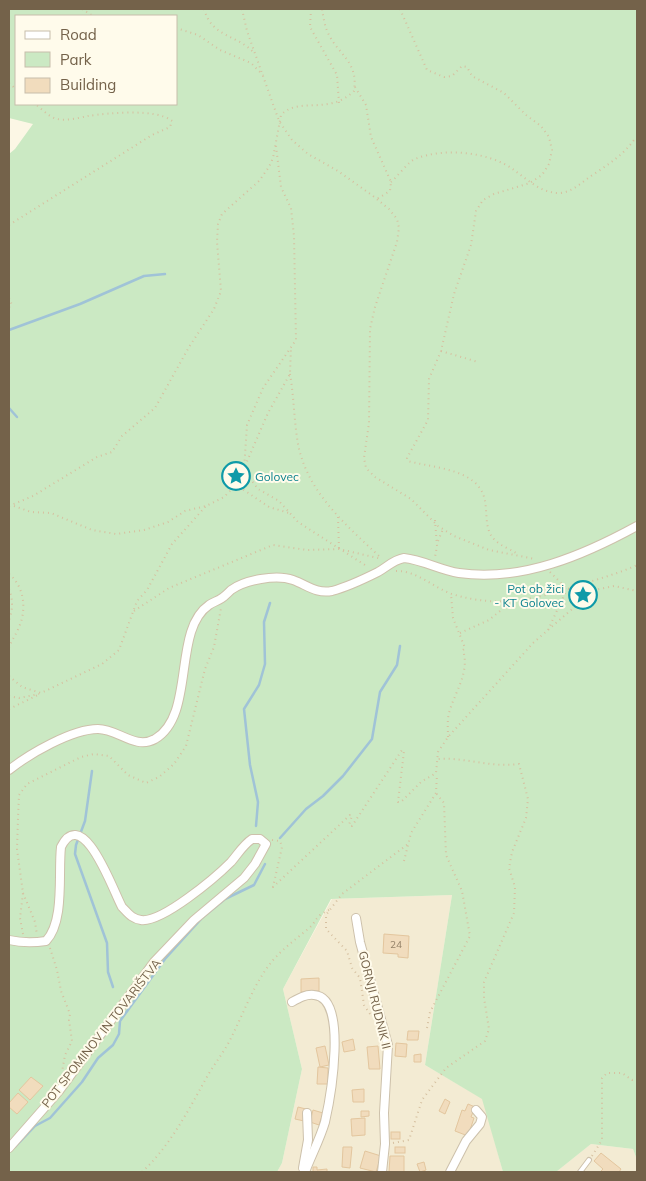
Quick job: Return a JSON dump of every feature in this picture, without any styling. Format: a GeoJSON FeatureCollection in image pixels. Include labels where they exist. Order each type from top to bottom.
{"type":"FeatureCollection","features":[{"type":"Feature","properties":{"kind":"street"},"geometry":{"type":"LineString","coordinates":[[9,770],[50,745],[91,730],[111,732],[137,742],[147,742],[164,731],[178,702],[192,631],[208,605],[222,599],[232,589],[263,579],[291,580],[322,592],[333,591],[392,567],[404,558],[458,573],[480,574],[545,567],[637,526]]}},
{"type":"Feature","properties":{"kind":"street"},"geometry":{"type":"LineString","coordinates":[[9,940],[26,944],[37,943],[46,941],[53,933],[56,923],[61,847],[64,840],[70,836],[78,836],[90,843],[122,907],[130,915],[142,921],[160,915],[221,872],[252,839],[260,839],[266,844]]}},
{"type":"Feature","properties":{"kind":"street","name":"POT SPOMINOV IN TOVARIŠTVA"},"geometry":{"type":"LineString","coordinates":[[9,1148],[64,1084],[154,962],[194,920],[244,878],[255,864],[266,844]]}},
{"type":"Feature","properties":{"kind":"street","name":"GORNJI RUDNIK II"},"geometry":{"type":"LineString","coordinates":[[356,918],[362,951],[388,1045],[384,1113],[385,1144],[382,1172]]}},
{"type":"Feature","properties":{"kind":"street"},"geometry":{"type":"LineString","coordinates":[[292,1002],[304,996],[314,995],[325,1000],[332,1010],[335,1032],[328,1106],[324,1124],[304,1172]]}},
{"type":"Feature","properties":{"kind":"street"},"geometry":{"type":"LineString","coordinates":[[450,1172],[466,1141],[480,1124],[482,1117],[476,1110]]}},
{"type":"Feature","properties":{"kind":"street"},"geometry":{"type":"LineString","coordinates":[[304,1172],[308,1140],[307,1113]]}},
{"type":"Feature","properties":{"kind":"lane"},"geometry":{"type":"LineString","coordinates":[[580,1172],[589,1160]]}},
{"type":"Feature","properties":{"kind":"path"},"geometry":{"type":"LineString","coordinates":[[204,9],[211,26],[246,45],[254,54]]}},
{"type":"Feature","properties":{"kind":"path"},"geometry":{"type":"LineString","coordinates":[[242,9],[254,54],[264,75],[279,121],[292,140],[308,154],[338,171],[377,199],[397,219],[399,228],[397,242],[375,307],[370,328],[370,423],[364,463],[369,473],[412,499],[443,529],[454,536],[481,548],[519,554]]}},
{"type":"Feature","properties":{"kind":"path"},"geometry":{"type":"LineString","coordinates":[[311,9],[310,27],[337,75],[339,103]]}},
{"type":"Feature","properties":{"kind":"path"},"geometry":{"type":"LineString","coordinates":[[12,506],[53,485],[97,457],[112,452],[127,432],[155,408],[173,373],[214,309],[221,291],[217,242],[218,224],[222,214],[259,181],[273,158],[279,121],[286,110],[296,106],[339,103],[354,91],[355,75],[351,65],[326,29],[322,9]]}},
{"type":"Feature","properties":{"kind":"path"},"geometry":{"type":"LineString","coordinates":[[400,9],[427,70],[444,77],[452,76],[462,66],[467,67],[472,76],[504,93],[526,115],[541,126],[549,137],[552,150],[549,164],[542,175],[530,183],[494,194],[483,200],[476,211],[470,245],[454,294],[441,351],[429,379],[428,420],[407,458],[408,461],[437,466],[455,472],[479,486],[485,497],[489,533],[496,542],[519,554],[539,561],[567,589],[593,592]]}},
{"type":"Feature","properties":{"kind":"path"},"geometry":{"type":"LineString","coordinates":[[178,29],[198,35],[220,50],[234,54],[251,63],[264,75]]}},
{"type":"Feature","properties":{"kind":"path"},"geometry":{"type":"LineString","coordinates":[[355,87],[366,104],[371,137],[391,182],[390,191],[377,199]]}},
{"type":"Feature","properties":{"kind":"path"},"geometry":{"type":"LineString","coordinates":[[9,225],[152,135],[170,127],[172,121],[167,117],[138,113],[109,113],[63,120],[53,118],[36,105]]}},
{"type":"Feature","properties":{"kind":"path"},"geometry":{"type":"LineString","coordinates":[[391,182],[402,173],[413,159],[430,155],[478,153],[494,158],[514,169],[530,183],[544,190],[560,193],[572,190],[625,152],[634,140],[637,139]]}},
{"type":"Feature","properties":{"kind":"path"},"geometry":{"type":"LineString","coordinates":[[276,144],[281,187],[291,208],[294,236],[296,340],[263,388],[247,426],[244,470],[258,489],[279,501],[298,522],[375,573]]}},
{"type":"Feature","properties":{"kind":"path"},"geometry":{"type":"LineString","coordinates":[[9,298],[12,305],[9,307]]}},
{"type":"Feature","properties":{"kind":"path"},"geometry":{"type":"LineString","coordinates":[[291,347],[290,374],[298,444],[306,472],[320,497],[392,567],[450,593],[481,600],[511,602],[538,598],[637,565]]}},
{"type":"Feature","properties":{"kind":"path"},"geometry":{"type":"LineString","coordinates":[[441,351],[478,362]]}},
{"type":"Feature","properties":{"kind":"path"},"geometry":{"type":"LineString","coordinates":[[9,506],[31,512],[51,513],[92,530],[116,534],[144,530],[168,522],[185,511],[206,506],[224,497],[244,470],[268,413],[290,374]]}},
{"type":"Feature","properties":{"kind":"path"},"geometry":{"type":"LineString","coordinates":[[235,484],[269,507],[289,513]]}},
{"type":"Feature","properties":{"kind":"path"},"geometry":{"type":"LineString","coordinates":[[9,710],[102,664],[119,650],[132,612],[172,544],[206,506]]}},
{"type":"Feature","properties":{"kind":"path"},"geometry":{"type":"LineString","coordinates":[[338,515],[339,549]]}},
{"type":"Feature","properties":{"kind":"path"},"geometry":{"type":"LineString","coordinates":[[435,520],[437,543]]}},
{"type":"Feature","properties":{"kind":"path"},"geometry":{"type":"LineString","coordinates":[[433,566],[437,543],[443,529]]}},
{"type":"Feature","properties":{"kind":"path"},"geometry":{"type":"LineString","coordinates":[[132,612],[170,588],[256,550],[273,546],[307,550],[339,549],[381,558]]}},
{"type":"Feature","properties":{"kind":"path"},"geometry":{"type":"LineString","coordinates":[[9,574],[16,580],[23,598],[24,612],[20,626],[9,648]]}},
{"type":"Feature","properties":{"kind":"path"},"geometry":{"type":"LineString","coordinates":[[404,861],[411,833],[436,793],[437,759],[440,747],[448,737],[494,684],[516,665],[533,643],[593,592],[597,589],[614,586],[637,591]]}},
{"type":"Feature","properties":{"kind":"path"},"geometry":{"type":"LineString","coordinates":[[9,589],[12,596],[9,620]]}},
{"type":"Feature","properties":{"kind":"path"},"geometry":{"type":"LineString","coordinates":[[548,632],[567,589]]}},
{"type":"Feature","properties":{"kind":"path"},"geometry":{"type":"LineString","coordinates":[[448,737],[449,712],[457,696],[467,663],[462,650],[465,648],[464,642],[453,618],[450,593]]}},
{"type":"Feature","properties":{"kind":"path"},"geometry":{"type":"LineString","coordinates":[[26,944],[20,918],[23,893],[17,848],[19,795],[27,784],[81,757],[94,754],[109,756],[128,775],[146,783],[159,777],[174,764],[186,746],[205,669],[214,646],[222,599]]}},
{"type":"Feature","properties":{"kind":"path"},"geometry":{"type":"LineString","coordinates":[[460,633],[489,620],[511,602]]}},
{"type":"Feature","properties":{"kind":"path"},"geometry":{"type":"LineString","coordinates":[[9,676],[22,688],[41,693]]}},
{"type":"Feature","properties":{"kind":"path"},"geometry":{"type":"LineString","coordinates":[[9,696],[19,698],[41,693]]}},
{"type":"Feature","properties":{"kind":"path"},"geometry":{"type":"LineString","coordinates":[[266,844],[276,839],[282,844],[281,858],[272,883],[273,887],[350,814],[352,816],[349,825],[352,826],[402,750],[404,752],[398,802],[401,802],[422,782],[436,773]]}},
{"type":"Feature","properties":{"kind":"path"},"geometry":{"type":"LineString","coordinates":[[385,1144],[409,1140],[422,1100],[446,1068],[485,1041],[489,1029],[484,998],[484,982],[514,912],[515,887],[509,868],[512,852],[526,818],[528,799],[519,764],[500,767],[452,758],[437,759]]}},
{"type":"Feature","properties":{"kind":"path"},"geometry":{"type":"LineString","coordinates":[[427,1028],[430,1012],[470,936],[462,891],[446,855],[444,803],[436,793]]}},
{"type":"Feature","properties":{"kind":"path"},"geometry":{"type":"LineString","coordinates":[[23,893],[35,922],[37,943]]}},
{"type":"Feature","properties":{"kind":"path"},"geometry":{"type":"LineString","coordinates":[[142,1172],[154,1161],[183,1121],[231,1038],[249,998],[274,960],[286,949],[293,939],[309,928],[317,915],[329,910]]}},
{"type":"Feature","properties":{"kind":"path"},"geometry":{"type":"LineString","coordinates":[[46,941],[70,1014],[72,1041],[65,1055],[64,1068],[59,1077],[64,1084]]}},
{"type":"Feature","properties":{"kind":"path"},"geometry":{"type":"LineString","coordinates":[[589,1160],[602,1140],[602,1078],[607,1072],[622,1074],[632,1080],[637,1079]]}},
{"type":"Feature","properties":{"kind":"shaded area"},"geometry":{"type":"Polygon","coordinates":[[[452,895],[425,1065],[483,1099],[503,1172],[277,1172],[282,1163],[302,1069],[283,989],[332,899],[452,895]]]}},
{"type":"Feature","properties":{"kind":"shaded area"},"geometry":{"type":"Polygon","coordinates":[[[591,1144],[633,1149],[637,1160],[637,1170],[635,1172],[556,1172],[591,1144]]]}},
{"type":"Feature","properties":{"kind":"green space"},"geometry":{"type":"Polygon","coordinates":[[[9,9],[637,9],[637,1160],[633,1149],[591,1144],[556,1172],[503,1172],[482,1099],[425,1065],[452,895],[331,899],[283,989],[302,1069],[282,1163],[277,1172],[9,1172],[9,154],[15,149],[33,124],[9,118],[9,9]]]}},
{"type":"Feature","properties":{"kind":"building"},"geometry":{"type":"Polygon","coordinates":[[[384,934],[409,936],[408,958],[398,957],[398,954],[383,953],[384,934]]]}},
{"type":"Feature","properties":{"kind":"building"},"geometry":{"type":"Polygon","coordinates":[[[319,978],[319,991],[301,992],[301,979],[319,978]]]}},
{"type":"Feature","properties":{"kind":"building"},"geometry":{"type":"Polygon","coordinates":[[[408,1031],[419,1031],[418,1040],[407,1040],[408,1031]]]}},
{"type":"Feature","properties":{"kind":"building"},"geometry":{"type":"Polygon","coordinates":[[[353,1039],[355,1050],[344,1052],[342,1042],[353,1039]]]}},
{"type":"Feature","properties":{"kind":"building"},"geometry":{"type":"Polygon","coordinates":[[[396,1043],[407,1044],[406,1057],[395,1056],[396,1043]]]}},
{"type":"Feature","properties":{"kind":"building"},"geometry":{"type":"Polygon","coordinates":[[[325,1046],[329,1065],[320,1067],[316,1048],[325,1046]]]}},
{"type":"Feature","properties":{"kind":"building"},"geometry":{"type":"Polygon","coordinates":[[[378,1046],[380,1069],[369,1069],[367,1047],[378,1046]]]}},
{"type":"Feature","properties":{"kind":"building"},"geometry":{"type":"Polygon","coordinates":[[[421,1054],[421,1062],[414,1062],[414,1055],[421,1054]]]}},
{"type":"Feature","properties":{"kind":"building"},"geometry":{"type":"Polygon","coordinates":[[[318,1067],[328,1068],[328,1084],[317,1084],[318,1067]]]}},
{"type":"Feature","properties":{"kind":"building"},"geometry":{"type":"Polygon","coordinates":[[[31,1077],[43,1086],[30,1100],[19,1090],[31,1077]]]}},
{"type":"Feature","properties":{"kind":"building"},"geometry":{"type":"Polygon","coordinates":[[[364,1089],[364,1102],[353,1102],[352,1090],[364,1089]]]}},
{"type":"Feature","properties":{"kind":"building"},"geometry":{"type":"Polygon","coordinates":[[[18,1093],[28,1102],[17,1114],[9,1107],[9,1103],[18,1093]]]}},
{"type":"Feature","properties":{"kind":"building"},"geometry":{"type":"Polygon","coordinates":[[[445,1099],[450,1102],[445,1114],[439,1111],[445,1099]]]}},
{"type":"Feature","properties":{"kind":"building"},"geometry":{"type":"Polygon","coordinates":[[[468,1104],[475,1107],[471,1117],[474,1118],[468,1136],[455,1131],[462,1110],[465,1111],[468,1104]]]}},
{"type":"Feature","properties":{"kind":"building"},"geometry":{"type":"Polygon","coordinates":[[[298,1107],[306,1109],[304,1121],[295,1119],[298,1107]]]}},
{"type":"Feature","properties":{"kind":"building"},"geometry":{"type":"Polygon","coordinates":[[[313,1110],[323,1113],[319,1125],[310,1122],[313,1110]]]}},
{"type":"Feature","properties":{"kind":"building"},"geometry":{"type":"Polygon","coordinates":[[[361,1111],[369,1111],[369,1116],[361,1117],[361,1111]]]}},
{"type":"Feature","properties":{"kind":"building"},"geometry":{"type":"Polygon","coordinates":[[[365,1118],[365,1135],[352,1136],[351,1119],[365,1118]]]}},
{"type":"Feature","properties":{"kind":"building"},"geometry":{"type":"Polygon","coordinates":[[[391,1132],[400,1132],[400,1139],[391,1139],[391,1132]]]}},
{"type":"Feature","properties":{"kind":"building"},"geometry":{"type":"Polygon","coordinates":[[[343,1147],[352,1147],[350,1168],[342,1167],[343,1147]]]}},
{"type":"Feature","properties":{"kind":"building"},"geometry":{"type":"Polygon","coordinates":[[[395,1147],[405,1147],[405,1153],[395,1153],[395,1147]]]}},
{"type":"Feature","properties":{"kind":"building"},"geometry":{"type":"Polygon","coordinates":[[[365,1151],[381,1156],[376,1172],[360,1168],[365,1151]]]}},
{"type":"Feature","properties":{"kind":"building"},"geometry":{"type":"Polygon","coordinates":[[[601,1153],[621,1169],[619,1172],[600,1172],[603,1169],[594,1161],[601,1153]]]}},
{"type":"Feature","properties":{"kind":"building"},"geometry":{"type":"Polygon","coordinates":[[[390,1156],[404,1156],[404,1172],[389,1172],[390,1156]]]}},
{"type":"Feature","properties":{"kind":"building"},"geometry":{"type":"Polygon","coordinates":[[[424,1162],[426,1170],[420,1172],[417,1164],[424,1162]]]}},
{"type":"Feature","properties":{"kind":"building"},"geometry":{"type":"Polygon","coordinates":[[[313,1167],[317,1167],[317,1170],[327,1169],[327,1172],[313,1172],[313,1167]]]}},
{"type":"Feature","properties":{"kind":"waterway"},"geometry":{"type":"LineString","coordinates":[[9,330],[80,304],[144,276],[165,274]]}},
{"type":"Feature","properties":{"kind":"waterway"},"geometry":{"type":"LineString","coordinates":[[9,408],[17,417]]}},
{"type":"Feature","properties":{"kind":"waterway"},"geometry":{"type":"LineString","coordinates":[[256,826],[258,802],[250,765],[244,709],[259,685],[265,664],[264,622],[270,603]]}},
{"type":"Feature","properties":{"kind":"waterway"},"geometry":{"type":"LineString","coordinates":[[280,838],[306,809],[323,796],[343,776],[372,739],[380,692],[397,665],[400,646]]}},
{"type":"Feature","properties":{"kind":"waterway"},"geometry":{"type":"LineString","coordinates":[[92,771],[85,821],[76,845],[75,854],[107,943],[108,972],[113,987]]}},
{"type":"Feature","properties":{"kind":"waterway"},"geometry":{"type":"LineString","coordinates":[[15,1147],[35,1126],[50,1118],[82,1082],[98,1058],[113,1045],[119,1034],[120,1021],[165,959],[202,918],[225,899],[254,885],[265,864]]}},
{"type":"Feature","properties":{"kind":"place","name":"Golovec"},"geometry":{"type":"Point","coordinates":[236,476]}},
{"type":"Feature","properties":{"kind":"place","name":"Pot ob žici - KT Golovec"},"geometry":{"type":"Point","coordinates":[583,595]}}]}
